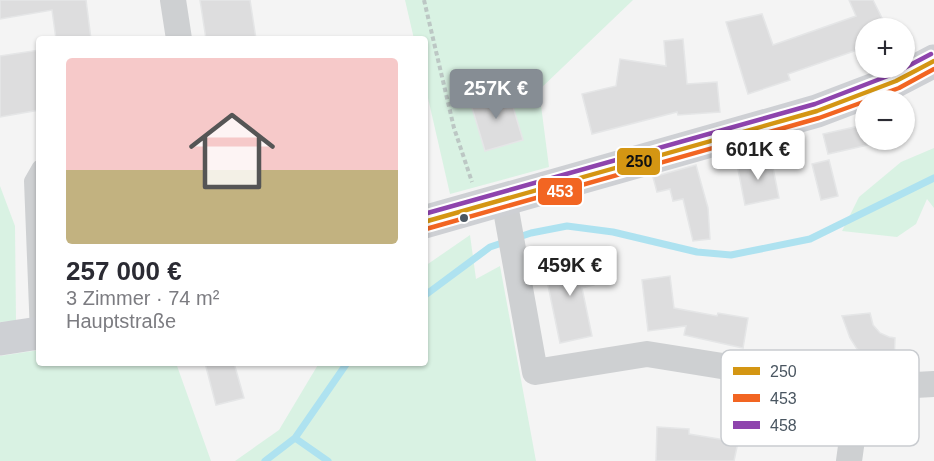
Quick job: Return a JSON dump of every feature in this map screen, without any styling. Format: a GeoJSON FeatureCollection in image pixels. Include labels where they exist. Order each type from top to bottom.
{"type":"FeatureCollection","features":[{"type":"Feature","properties":{"kind":"main road"},"geometry":{"type":"LineString","coordinates":[[428,221],[497,211],[817,111],[896,81],[934,61]]}},
{"type":"Feature","properties":{"kind":"main road"},"geometry":{"type":"LineString","coordinates":[[0,339],[36,334]]}},
{"type":"Feature","properties":{"kind":"street"},"geometry":{"type":"LineString","coordinates":[[173,0],[179,36]]}},
{"type":"Feature","properties":{"kind":"street"},"geometry":{"type":"LineString","coordinates":[[497,211],[514,257],[535,372],[647,354],[721,366]]}},
{"type":"Feature","properties":{"kind":"street"},"geometry":{"type":"LineString","coordinates":[[919,385],[934,384]]}},
{"type":"Feature","properties":{"kind":"street"},"geometry":{"type":"LineString","coordinates":[[849,461],[851,446]]}},
{"type":"Feature","properties":{"kind":"lane"},"geometry":{"type":"LineString","coordinates":[[36,172],[31,181],[36,290]]}},
{"type":"Feature","properties":{"kind":"path"},"geometry":{"type":"LineString","coordinates":[[424,0],[454,128],[497,211]]}},
{"type":"Feature","properties":{"kind":"green space"},"geometry":{"type":"Polygon","coordinates":[[[405,0],[633,0],[539,90],[549,167],[450,194],[428,98],[428,36],[413,36],[405,0]]]}},
{"type":"Feature","properties":{"kind":"green space"},"geometry":{"type":"Polygon","coordinates":[[[934,148],[934,208],[927,199],[916,224],[897,237],[842,231],[859,197],[901,162],[934,148]]]}},
{"type":"Feature","properties":{"kind":"green space"},"geometry":{"type":"Polygon","coordinates":[[[0,186],[15,226],[16,321],[0,322],[0,186]]]}},
{"type":"Feature","properties":{"kind":"green space"},"geometry":{"type":"Polygon","coordinates":[[[470,235],[476,279],[500,266],[536,461],[235,461],[279,430],[317,366],[428,366],[428,264],[470,235]]]}},
{"type":"Feature","properties":{"kind":"green space"},"geometry":{"type":"Polygon","coordinates":[[[36,350],[36,366],[177,366],[211,461],[0,461],[0,356],[36,350]]]}},
{"type":"Feature","properties":{"kind":"building"},"geometry":{"type":"Polygon","coordinates":[[[0,0],[86,0],[91,36],[56,36],[52,10],[0,19],[0,0]]]}},
{"type":"Feature","properties":{"kind":"building"},"geometry":{"type":"Polygon","coordinates":[[[200,0],[250,0],[256,36],[206,36],[200,0]]]}},
{"type":"Feature","properties":{"kind":"building"},"geometry":{"type":"Polygon","coordinates":[[[849,0],[873,0],[882,18],[855,18],[855,51],[788,74],[790,80],[748,94],[726,22],[762,14],[773,45],[856,16],[849,0]]]}},
{"type":"Feature","properties":{"kind":"building"},"geometry":{"type":"Polygon","coordinates":[[[683,39],[687,84],[717,82],[720,112],[678,115],[677,112],[592,134],[582,94],[616,86],[620,59],[666,66],[664,41],[683,39]]]}},
{"type":"Feature","properties":{"kind":"building"},"geometry":{"type":"Polygon","coordinates":[[[36,50],[36,111],[0,117],[0,56],[36,50]]]}},
{"type":"Feature","properties":{"kind":"building"},"geometry":{"type":"Polygon","coordinates":[[[508,90],[523,140],[485,151],[470,101],[508,90]]]}},
{"type":"Feature","properties":{"kind":"building"},"geometry":{"type":"Polygon","coordinates":[[[855,127],[855,148],[828,154],[823,134],[855,127]]]}},
{"type":"Feature","properties":{"kind":"building"},"geometry":{"type":"Polygon","coordinates":[[[771,158],[779,198],[745,205],[737,164],[771,158]]]}},
{"type":"Feature","properties":{"kind":"building"},"geometry":{"type":"Polygon","coordinates":[[[829,160],[838,196],[821,200],[812,164],[829,160]]]}},
{"type":"Feature","properties":{"kind":"building"},"geometry":{"type":"Polygon","coordinates":[[[696,165],[708,208],[710,239],[693,241],[683,199],[673,201],[670,189],[657,192],[653,177],[696,165]]]}},
{"type":"Feature","properties":{"kind":"building"},"geometry":{"type":"Polygon","coordinates":[[[588,256],[594,285],[582,288],[592,336],[560,343],[544,266],[588,256]]]}},
{"type":"Feature","properties":{"kind":"building"},"geometry":{"type":"Polygon","coordinates":[[[670,276],[674,308],[717,316],[718,313],[748,318],[743,348],[684,335],[686,326],[648,331],[642,280],[670,276]]]}},
{"type":"Feature","properties":{"kind":"building"},"geometry":{"type":"Polygon","coordinates":[[[870,313],[873,325],[880,333],[895,338],[895,350],[857,349],[850,338],[842,316],[870,313]]]}},
{"type":"Feature","properties":{"kind":"building"},"geometry":{"type":"Polygon","coordinates":[[[206,366],[235,366],[244,398],[216,405],[206,366]]]}},
{"type":"Feature","properties":{"kind":"building"},"geometry":{"type":"Polygon","coordinates":[[[657,427],[689,429],[689,434],[721,439],[721,446],[737,446],[734,461],[656,461],[657,427]]]}},
{"type":"Feature","properties":{"kind":"waterway"},"geometry":{"type":"LineString","coordinates":[[516,238],[567,226],[613,232],[697,252],[731,255],[810,239],[934,178]]}},
{"type":"Feature","properties":{"kind":"waterway"},"geometry":{"type":"LineString","coordinates":[[428,293],[490,247],[505,242]]}},
{"type":"Feature","properties":{"kind":"waterway"},"geometry":{"type":"LineString","coordinates":[[265,461],[295,438],[345,366]]}},
{"type":"Feature","properties":{"kind":"waterway"},"geometry":{"type":"LineString","coordinates":[[295,438],[328,461]]}},
{"type":"Feature","properties":{"kind":"transit line","name":"458"},"geometry":{"type":"LineString","coordinates":[[428,213],[815,104],[893,74],[931,54]]}},
{"type":"Feature","properties":{"kind":"transit line","name":"250"},"geometry":{"type":"LineString","coordinates":[[428,221],[817,111],[896,81],[934,61]]}},
{"type":"Feature","properties":{"kind":"transit line","name":"453"},"geometry":{"type":"LineString","coordinates":[[894,90],[934,69]]}},
{"type":"Feature","properties":{"kind":"transit line","name":"453"},"geometry":{"type":"LineString","coordinates":[[428,228],[819,118],[855,105]]}}]}
